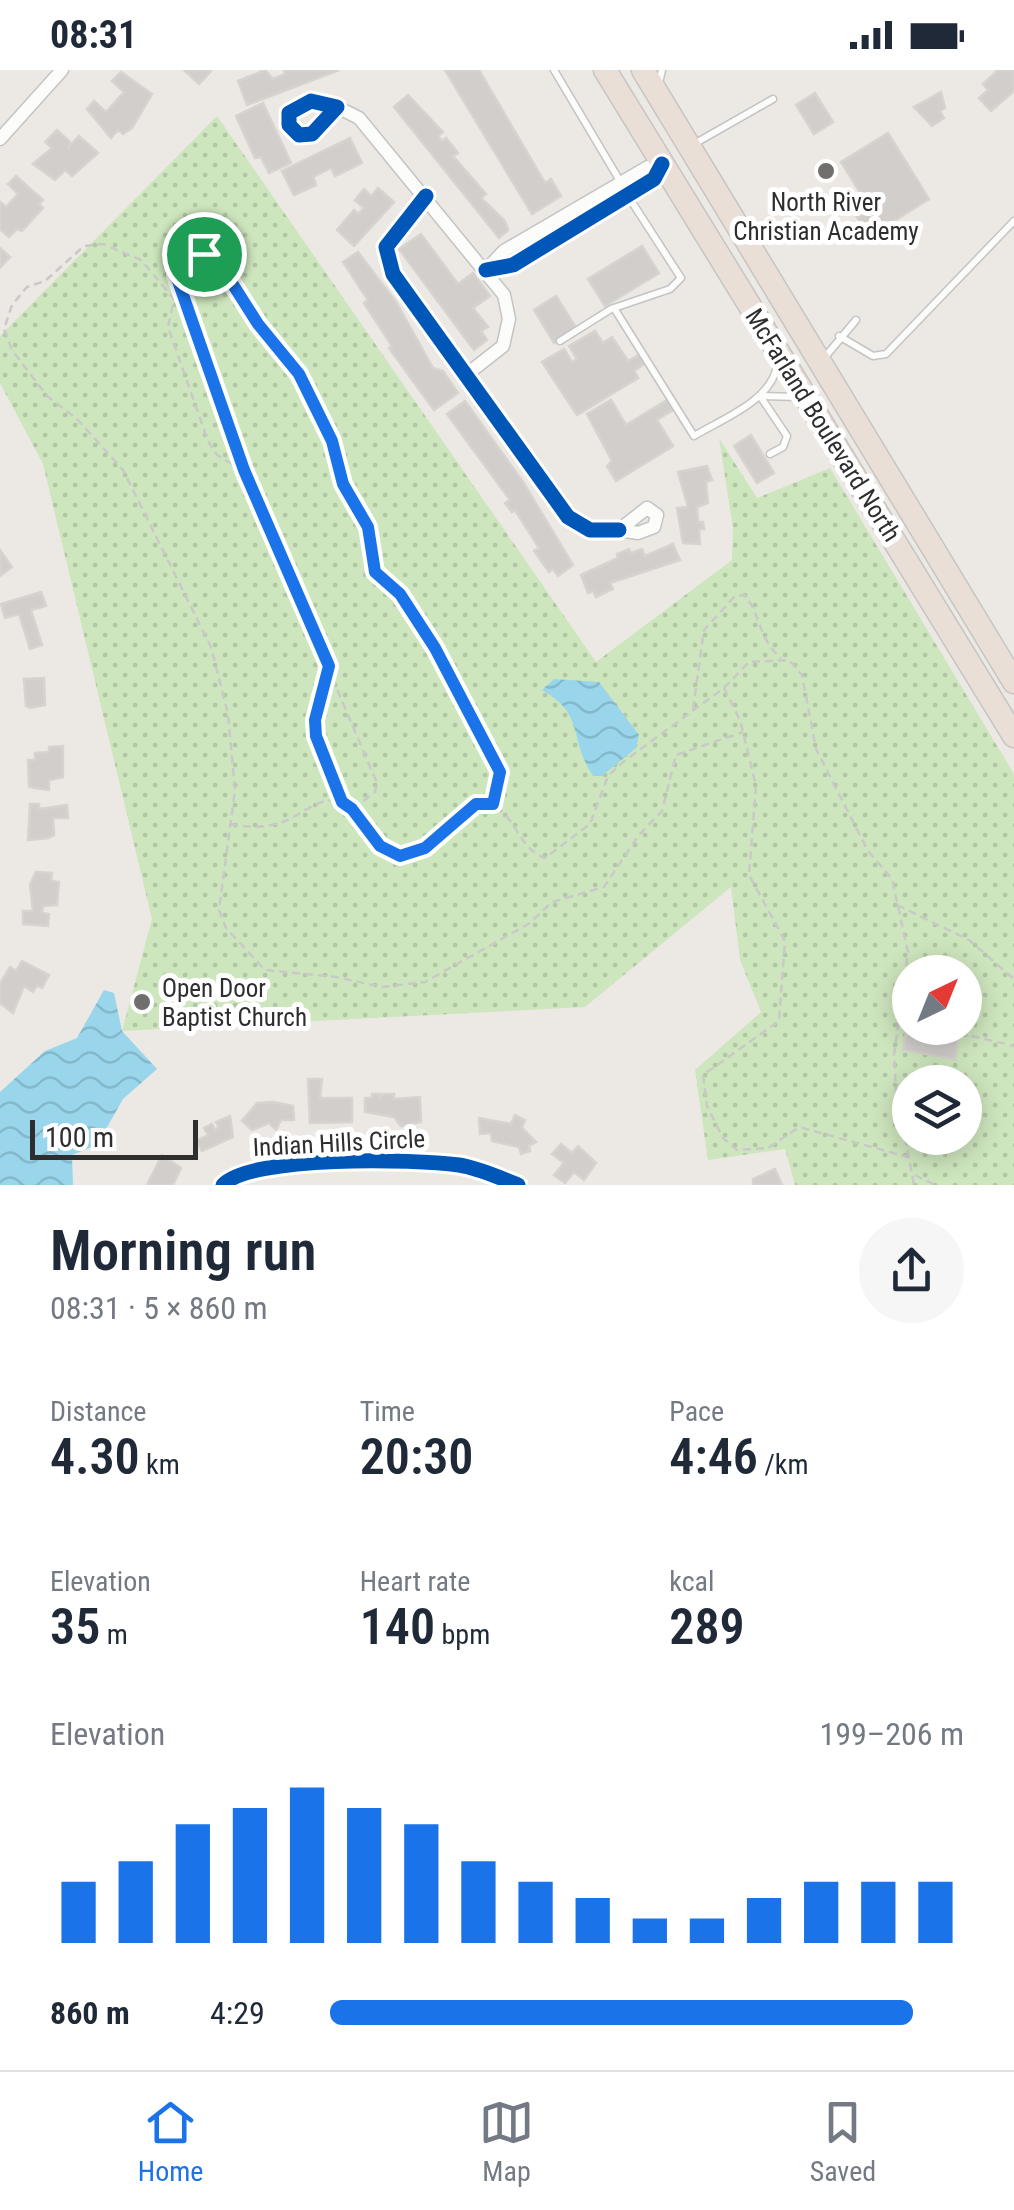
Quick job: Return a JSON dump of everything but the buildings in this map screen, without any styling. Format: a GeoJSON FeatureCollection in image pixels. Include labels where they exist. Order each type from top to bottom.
{"type":"FeatureCollection","features":[{"type":"Feature","properties":{"kind":"highway","name":"McFarland Boulevard North"},"geometry":{"type":"LineString","coordinates":[[605,70],[1014,736]]}},
{"type":"Feature","properties":{"kind":"highway","name":"McFarland Boulevard North"},"geometry":{"type":"LineString","coordinates":[[643,70],[1014,682]]}},
{"type":"Feature","properties":{"kind":"highway"},"geometry":{"type":"LineString","coordinates":[[632,115],[661,143],[689,147]]}},
{"type":"Feature","properties":{"kind":"highway"},"geometry":{"type":"LineString","coordinates":[[662,164],[690,169],[727,208]]}},
{"type":"Feature","properties":{"kind":"highway"},"geometry":{"type":"LineString","coordinates":[[772,344],[796,363],[820,361]]}},
{"type":"Feature","properties":{"kind":"street"},"geometry":{"type":"LineString","coordinates":[[0,139],[62,70]]}},
{"type":"Feature","properties":{"kind":"street"},"geometry":{"type":"LineString","coordinates":[[337,107],[360,118],[504,294],[508,332],[504,346],[466,374]]}},
{"type":"Feature","properties":{"kind":"street"},"geometry":{"type":"LineString","coordinates":[[486,270],[504,251],[624,189],[648,167],[662,164]]}},
{"type":"Feature","properties":{"kind":"street"},"geometry":{"type":"LineString","coordinates":[[426,196],[391,235],[387,261],[568,518],[590,530],[619,530]]}},
{"type":"Feature","properties":{"kind":"street","name":"Indian Hills Circle"},"geometry":{"type":"LineString","coordinates":[[223,1185],[232,1176],[258,1167],[410,1160],[465,1166],[518,1185]]}},
{"type":"Feature","properties":{"kind":"lane"},"geometry":{"type":"LineString","coordinates":[[554,70],[681,278],[670,289],[614,308],[560,341]]}},
{"type":"Feature","properties":{"kind":"lane"},"geometry":{"type":"LineString","coordinates":[[658,94],[662,70]]}},
{"type":"Feature","properties":{"kind":"lane"},"geometry":{"type":"LineString","coordinates":[[689,147],[773,100]]}},
{"type":"Feature","properties":{"kind":"lane"},"geometry":{"type":"LineString","coordinates":[[839,336],[874,356],[886,354],[1014,221]]}},
{"type":"Feature","properties":{"kind":"lane"},"geometry":{"type":"LineString","coordinates":[[614,308],[694,436],[760,396],[784,393],[805,398]]}},
{"type":"Feature","properties":{"kind":"lane"},"geometry":{"type":"LineString","coordinates":[[820,361],[856,320]]}},
{"type":"Feature","properties":{"kind":"lane"},"geometry":{"type":"LineString","coordinates":[[760,396],[778,369],[772,344]]}},
{"type":"Feature","properties":{"kind":"lane"},"geometry":{"type":"LineString","coordinates":[[760,396],[787,436],[783,447],[770,454]]}},
{"type":"Feature","properties":{"kind":"path"},"geometry":{"type":"LineString","coordinates":[[244,470],[211,448],[168,327],[174,299],[141,260],[103,244],[84,246],[45,281],[27,287],[12,305],[4,328],[12,350],[47,396],[77,419],[123,470],[211,646],[228,714],[235,790],[219,910],[226,928],[265,970],[336,977],[382,987],[433,979],[530,923],[552,902],[610,883],[639,834],[662,811],[676,755],[744,732]]}},
{"type":"Feature","properties":{"kind":"path"},"geometry":{"type":"LineString","coordinates":[[352,809],[375,792],[377,783],[244,470],[176,275],[178,264],[194,255],[204,254],[218,261],[258,324],[299,374],[332,441],[343,484],[368,527],[375,572],[400,594],[435,648],[500,772],[493,804]]}},
{"type":"Feature","properties":{"kind":"path"},"geometry":{"type":"LineString","coordinates":[[692,712],[701,637],[734,596],[745,594],[758,630],[782,659],[802,675],[816,749],[868,851],[892,878],[908,952],[894,1055],[896,1090],[914,1185]]}},
{"type":"Feature","properties":{"kind":"path"},"geometry":{"type":"LineString","coordinates":[[230,824],[281,823],[328,800],[342,802],[380,846],[400,856],[425,848],[476,804],[493,804],[502,809],[529,850],[545,858],[590,824],[608,776],[724,688],[748,662],[782,659]]}},
{"type":"Feature","properties":{"kind":"path"},"geometry":{"type":"LineString","coordinates":[[329,666],[315,720],[316,736],[342,802]]}},
{"type":"Feature","properties":{"kind":"path"},"geometry":{"type":"LineString","coordinates":[[724,688],[744,732],[756,786],[747,868],[782,930],[786,952],[782,1011],[773,1028],[752,1036],[703,1075],[707,1106],[723,1138],[737,1150],[768,1148],[798,1128],[910,1157]]}},
{"type":"Feature","properties":{"kind":"path"},"geometry":{"type":"LineString","coordinates":[[896,905],[970,940],[1014,979]]}},
{"type":"Feature","properties":{"kind":"path"},"geometry":{"type":"LineString","coordinates":[[982,1039],[1014,1046]]}},
{"type":"Feature","properties":{"kind":"path"},"geometry":{"type":"LineString","coordinates":[[914,1173],[922,1182],[935,1185]]}},
{"type":"Feature","properties":{"kind":"green space"},"geometry":{"type":"Polygon","coordinates":[[[217,116],[596,662],[732,560],[733,528],[719,438],[757,498],[830,468],[1014,774],[1014,1185],[795,1185],[785,1149],[708,1160],[695,1070],[761,1012],[740,960],[731,887],[585,1007],[122,1031],[152,919],[43,464],[0,383],[0,336],[217,116]]]}},
{"type":"Feature","properties":{"kind":"water"},"geometry":{"type":"Polygon","coordinates":[[[554,679],[599,682],[639,735],[636,748],[602,776],[593,776],[585,762],[565,709],[542,690],[554,679]]]}},
{"type":"Feature","properties":{"kind":"water"},"geometry":{"type":"Polygon","coordinates":[[[104,990],[114,993],[122,1031],[157,1069],[123,1099],[97,1145],[72,1155],[73,1185],[0,1185],[0,1092],[45,1051],[77,1038],[104,990]]]}},
{"type":"Feature","properties":{"kind":"cycle path"},"geometry":{"type":"LineString","coordinates":[[311,101],[337,107],[312,134],[299,135],[289,125],[289,113],[311,101]]}},
{"type":"Feature","properties":{"kind":"cycle path"},"geometry":{"type":"LineString","coordinates":[[486,270],[513,265],[654,179],[662,164]]}},
{"type":"Feature","properties":{"kind":"cycle path"},"geometry":{"type":"LineString","coordinates":[[426,196],[386,247],[393,274],[568,517],[590,530],[619,530]]}},
{"type":"Feature","properties":{"kind":"cycle path"},"geometry":{"type":"LineString","coordinates":[[223,1185],[239,1175],[266,1168],[372,1161],[459,1165],[518,1185]]}},
{"type":"Feature","properties":{"kind":"place","name":"North River Christian Academy"},"geometry":{"type":"Point","coordinates":[826,171]}},
{"type":"Feature","properties":{"kind":"place","name":"Open Door Baptist Church"},"geometry":{"type":"Point","coordinates":[142,1002]}},
{"type":"Feature","properties":{"kind":"route"},"geometry":{"type":"LineString","coordinates":[[204,254],[218,261],[258,324],[299,374],[332,441],[343,484],[368,527],[370,561],[375,572],[400,594],[435,648],[500,772],[493,804],[476,804],[425,848],[408,855],[400,856],[380,846],[342,802],[316,736],[315,720],[329,666],[277,554],[244,470],[176,275],[178,264],[204,254]]}}]}
